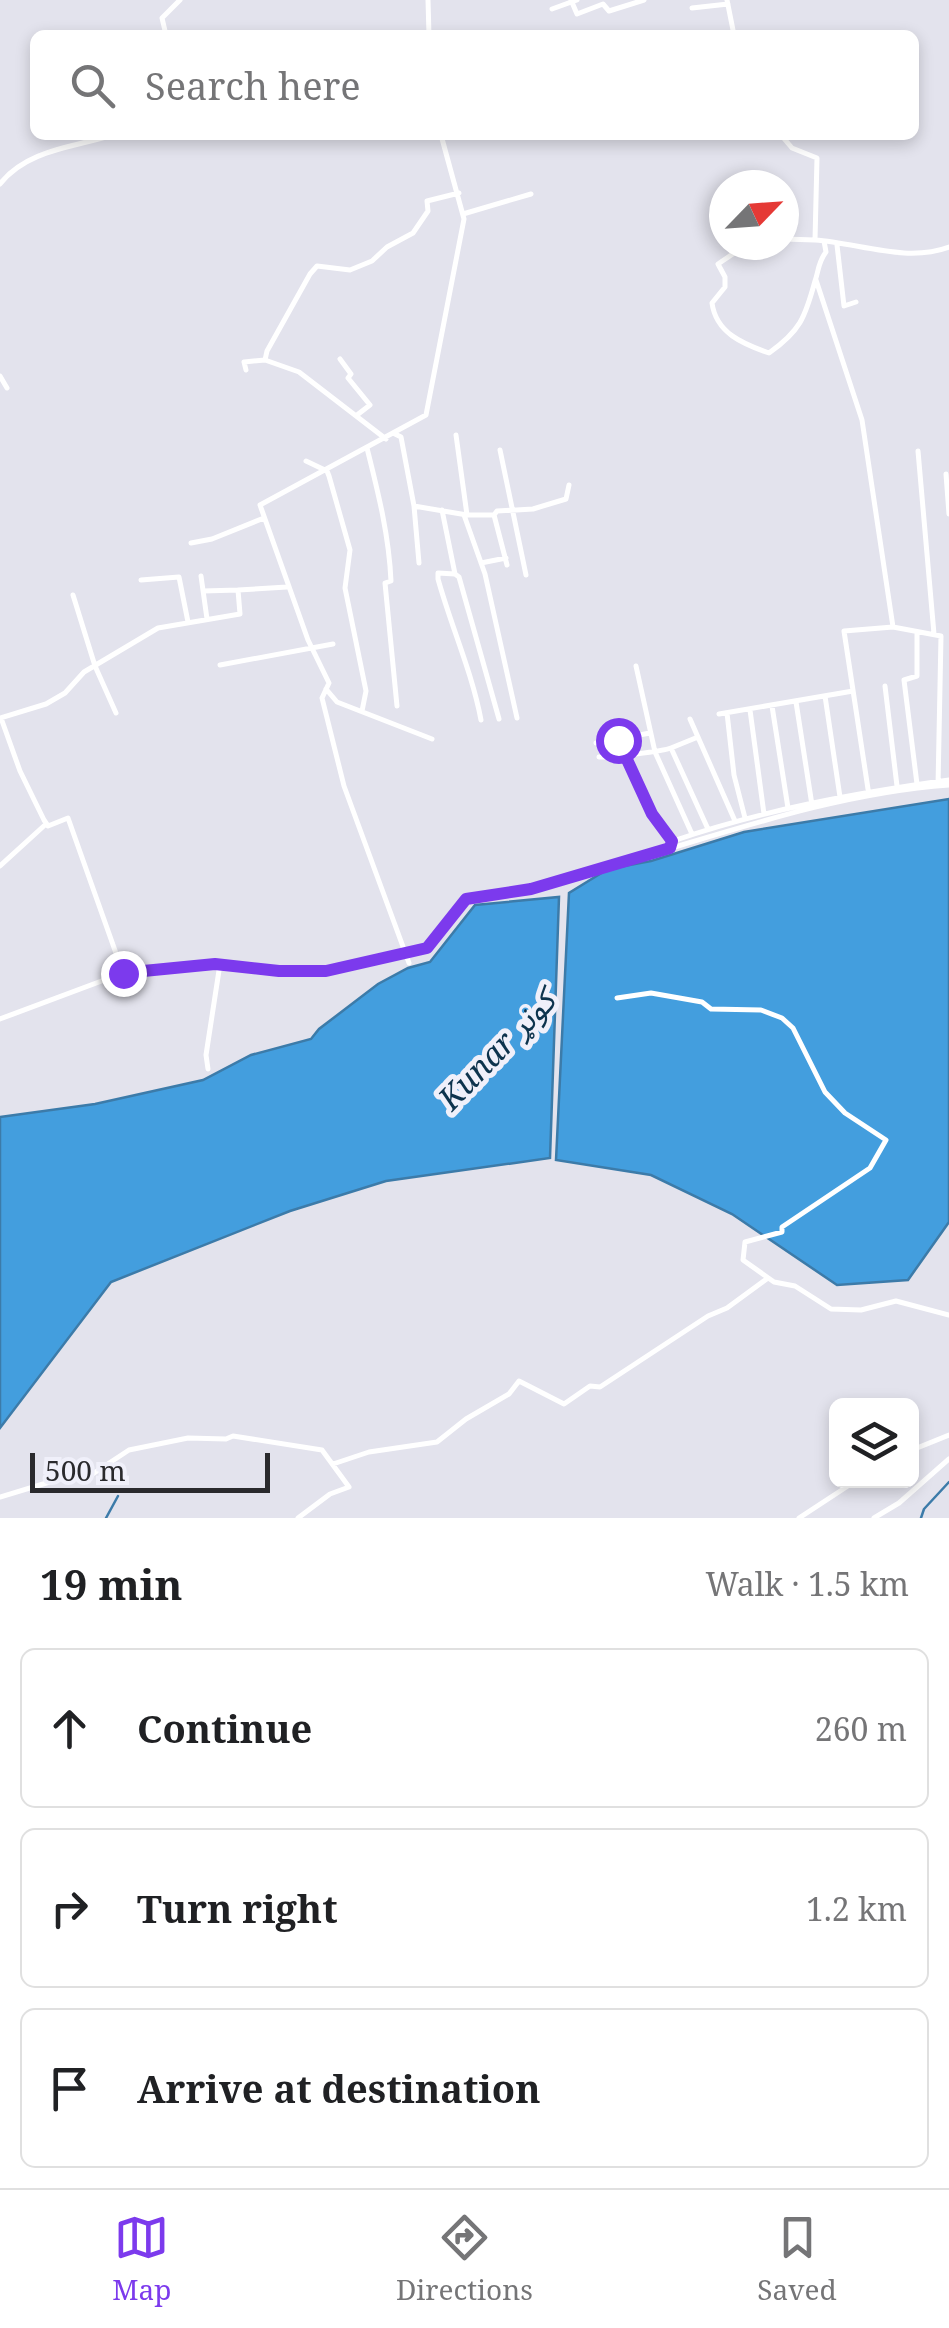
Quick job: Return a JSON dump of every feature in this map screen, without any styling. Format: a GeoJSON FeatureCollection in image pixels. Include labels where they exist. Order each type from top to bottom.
{"type":"FeatureCollection","features":[{"type":"Feature","properties":{"kind":"street"},"geometry":{"type":"LineString","coordinates":[[165,30],[162,18],[180,0]]}},
{"type":"Feature","properties":{"kind":"street"},"geometry":{"type":"LineString","coordinates":[[428,0],[429,30]]}},
{"type":"Feature","properties":{"kind":"street"},"geometry":{"type":"LineString","coordinates":[[552,9],[573,1],[577,14],[602,4],[609,12],[644,0]]}},
{"type":"Feature","properties":{"kind":"street"},"geometry":{"type":"LineString","coordinates":[[692,8],[728,2],[733,30]]}},
{"type":"Feature","properties":{"kind":"street"},"geometry":{"type":"LineString","coordinates":[[0,184],[10,170],[26,161],[96,140]]}},
{"type":"Feature","properties":{"kind":"street"},"geometry":{"type":"LineString","coordinates":[[408,963],[344,786],[322,698],[329,683],[312,649],[260,504],[396,434],[426,414],[463,214],[443,140]]}},
{"type":"Feature","properties":{"kind":"street"},"geometry":{"type":"LineString","coordinates":[[785,140],[792,148],[817,158],[815,240]]}},
{"type":"Feature","properties":{"kind":"street"},"geometry":{"type":"LineString","coordinates":[[265,360],[310,274],[318,266],[350,270],[372,260],[413,233],[428,211],[427,200],[459,193]]}},
{"type":"Feature","properties":{"kind":"street"},"geometry":{"type":"LineString","coordinates":[[463,214],[531,194]]}},
{"type":"Feature","properties":{"kind":"street"},"geometry":{"type":"LineString","coordinates":[[799,239],[915,253],[949,247]]}},
{"type":"Feature","properties":{"kind":"street"},"geometry":{"type":"LineString","coordinates":[[724,260],[718,264],[725,287],[712,304],[718,324],[746,345],[769,353],[794,336],[806,314],[818,261],[826,252],[824,240]]}},
{"type":"Feature","properties":{"kind":"street"},"geometry":{"type":"LineString","coordinates":[[837,245],[844,306],[856,302]]}},
{"type":"Feature","properties":{"kind":"street"},"geometry":{"type":"LineString","coordinates":[[816,280],[862,420],[893,628]]}},
{"type":"Feature","properties":{"kind":"street"},"geometry":{"type":"LineString","coordinates":[[340,359],[350,374],[348,378],[370,405],[357,415]]}},
{"type":"Feature","properties":{"kind":"street"},"geometry":{"type":"LineString","coordinates":[[246,370],[244,362],[265,360],[298,372],[386,439]]}},
{"type":"Feature","properties":{"kind":"street"},"geometry":{"type":"LineString","coordinates":[[0,376],[8,388]]}},
{"type":"Feature","properties":{"kind":"street"},"geometry":{"type":"LineString","coordinates":[[396,434],[401,438],[414,506],[420,563]]}},
{"type":"Feature","properties":{"kind":"street"},"geometry":{"type":"LineString","coordinates":[[456,435],[465,515],[481,563],[517,718]]}},
{"type":"Feature","properties":{"kind":"street"},"geometry":{"type":"LineString","coordinates":[[367,448],[386,530],[390,581],[384,583],[397,706]]}},
{"type":"Feature","properties":{"kind":"street"},"geometry":{"type":"LineString","coordinates":[[500,450],[526,574]]}},
{"type":"Feature","properties":{"kind":"street"},"geometry":{"type":"LineString","coordinates":[[918,450],[937,635],[938,784]]}},
{"type":"Feature","properties":{"kind":"street"},"geometry":{"type":"LineString","coordinates":[[306,461],[327,471],[350,550],[345,588],[366,691],[362,711]]}},
{"type":"Feature","properties":{"kind":"street"},"geometry":{"type":"LineString","coordinates":[[946,474],[949,514]]}},
{"type":"Feature","properties":{"kind":"street"},"geometry":{"type":"LineString","coordinates":[[494,516],[496,512],[534,509],[566,499],[569,485]]}},
{"type":"Feature","properties":{"kind":"street"},"geometry":{"type":"LineString","coordinates":[[414,506],[494,516]]}},
{"type":"Feature","properties":{"kind":"street"},"geometry":{"type":"LineString","coordinates":[[442,510],[455,574]]}},
{"type":"Feature","properties":{"kind":"street"},"geometry":{"type":"LineString","coordinates":[[481,563],[506,562],[494,516]]}},
{"type":"Feature","properties":{"kind":"street"},"geometry":{"type":"LineString","coordinates":[[191,543],[212,540],[264,518]]}},
{"type":"Feature","properties":{"kind":"street"},"geometry":{"type":"LineString","coordinates":[[480,720],[438,573],[460,577],[499,718]]}},
{"type":"Feature","properties":{"kind":"street"},"geometry":{"type":"LineString","coordinates":[[202,576],[207,619]]}},
{"type":"Feature","properties":{"kind":"street"},"geometry":{"type":"LineString","coordinates":[[141,580],[179,577],[188,622]]}},
{"type":"Feature","properties":{"kind":"street"},"geometry":{"type":"LineString","coordinates":[[203,591],[288,586]]}},
{"type":"Feature","properties":{"kind":"street"},"geometry":{"type":"LineString","coordinates":[[123,973],[68,818],[48,826],[0,718],[46,704],[66,693],[84,672],[158,628],[240,614],[238,590]]}},
{"type":"Feature","properties":{"kind":"street"},"geometry":{"type":"LineString","coordinates":[[73,595],[116,713]]}},
{"type":"Feature","properties":{"kind":"street"},"geometry":{"type":"LineString","coordinates":[[869,794],[844,631],[893,628],[949,636]]}},
{"type":"Feature","properties":{"kind":"street"},"geometry":{"type":"LineString","coordinates":[[917,633],[917,676],[904,680],[917,784]]}},
{"type":"Feature","properties":{"kind":"street"},"geometry":{"type":"LineString","coordinates":[[220,665],[333,644]]}},
{"type":"Feature","properties":{"kind":"street"},"geometry":{"type":"LineString","coordinates":[[636,666],[655,752],[692,834]]}},
{"type":"Feature","properties":{"kind":"street"},"geometry":{"type":"LineString","coordinates":[[885,686],[897,786]]}},
{"type":"Feature","properties":{"kind":"street"},"geometry":{"type":"LineString","coordinates":[[326,689],[337,702],[432,739]]}},
{"type":"Feature","properties":{"kind":"street"},"geometry":{"type":"LineString","coordinates":[[746,818],[723,713],[853,692]]}},
{"type":"Feature","properties":{"kind":"street"},"geometry":{"type":"LineString","coordinates":[[826,696],[840,798]]}},
{"type":"Feature","properties":{"kind":"street"},"geometry":{"type":"LineString","coordinates":[[796,702],[812,804]]}},
{"type":"Feature","properties":{"kind":"street"},"geometry":{"type":"LineString","coordinates":[[772,706],[788,812]]}},
{"type":"Feature","properties":{"kind":"street"},"geometry":{"type":"LineString","coordinates":[[750,710],[764,814]]}},
{"type":"Feature","properties":{"kind":"street"},"geometry":{"type":"LineString","coordinates":[[690,718],[736,821]]}},
{"type":"Feature","properties":{"kind":"street"},"geometry":{"type":"LineString","coordinates":[[614,721],[618,740],[652,814],[671,844]]}},
{"type":"Feature","properties":{"kind":"street"},"geometry":{"type":"LineString","coordinates":[[596,743],[650,734]]}},
{"type":"Feature","properties":{"kind":"street"},"geometry":{"type":"LineString","coordinates":[[600,757],[659,754],[698,737]]}},
{"type":"Feature","properties":{"kind":"street"},"geometry":{"type":"LineString","coordinates":[[671,748],[708,829]]}},
{"type":"Feature","properties":{"kind":"street"},"geometry":{"type":"LineString","coordinates":[[671,844],[692,834],[764,814],[840,798],[949,783]]}},
{"type":"Feature","properties":{"kind":"street"},"geometry":{"type":"LineString","coordinates":[[0,1019],[123,973],[220,964],[279,971],[326,971],[427,948],[466,899],[531,889],[788,812],[897,786],[938,784]]}},
{"type":"Feature","properties":{"kind":"street"},"geometry":{"type":"LineString","coordinates":[[0,866],[46,823]]}},
{"type":"Feature","properties":{"kind":"street"},"geometry":{"type":"LineString","coordinates":[[208,1070],[206,1055],[220,964]]}},
{"type":"Feature","properties":{"kind":"street"},"geometry":{"type":"LineString","coordinates":[[616,998],[651,993],[702,1002],[711,1009],[760,1010],[782,1018],[793,1028],[825,1092],[845,1113],[886,1140],[870,1168],[782,1227],[782,1232],[745,1242],[743,1260],[768,1278],[794,1286],[831,1309],[843,1312],[896,1301],[949,1315]]}},
{"type":"Feature","properties":{"kind":"street"},"geometry":{"type":"LineString","coordinates":[[333,1464],[369,1452],[437,1442],[466,1419],[509,1394],[519,1380],[564,1404],[590,1386],[600,1386],[708,1316],[728,1308],[768,1278]]}},
{"type":"Feature","properties":{"kind":"street"},"geometry":{"type":"LineString","coordinates":[[919,1447],[949,1435]]}},
{"type":"Feature","properties":{"kind":"street"},"geometry":{"type":"LineString","coordinates":[[0,1497],[66,1477],[85,1478],[129,1450],[188,1438],[232,1436],[322,1450],[349,1487],[330,1494],[298,1518]]}},
{"type":"Feature","properties":{"kind":"street"},"geometry":{"type":"LineString","coordinates":[[874,1518],[898,1504],[949,1459]]}},
{"type":"Feature","properties":{"kind":"street"},"geometry":{"type":"LineString","coordinates":[[799,1518],[845,1488]]}},
{"type":"Feature","properties":{"kind":"water"},"geometry":{"type":"Polygon","coordinates":[[[949,799],[949,1222],[908,1280],[837,1285],[732,1214],[651,1175],[556,1160],[569,893],[608,869],[651,861],[744,832],[949,799]]]}},
{"type":"Feature","properties":{"kind":"water","name":"Kunar کونړ"},"geometry":{"type":"Polygon","coordinates":[[[559,897],[550,1158],[386,1181],[290,1211],[111,1282],[0,1428],[0,1117],[95,1104],[203,1080],[251,1055],[311,1039],[378,984],[408,968],[430,962],[475,905],[559,897]]]}},
{"type":"Feature","properties":{"kind":"waterway"},"geometry":{"type":"LineString","coordinates":[[921,1518],[924,1509],[949,1482]]}},
{"type":"Feature","properties":{"kind":"waterway"},"geometry":{"type":"LineString","coordinates":[[106,1518],[118,1496]]}},
{"type":"Feature","properties":{"kind":"route"},"geometry":{"type":"LineString","coordinates":[[123,973],[215,964],[326,971],[427,948],[466,899],[531,889],[670,848],[672,841],[652,814],[618,740]]}}]}
